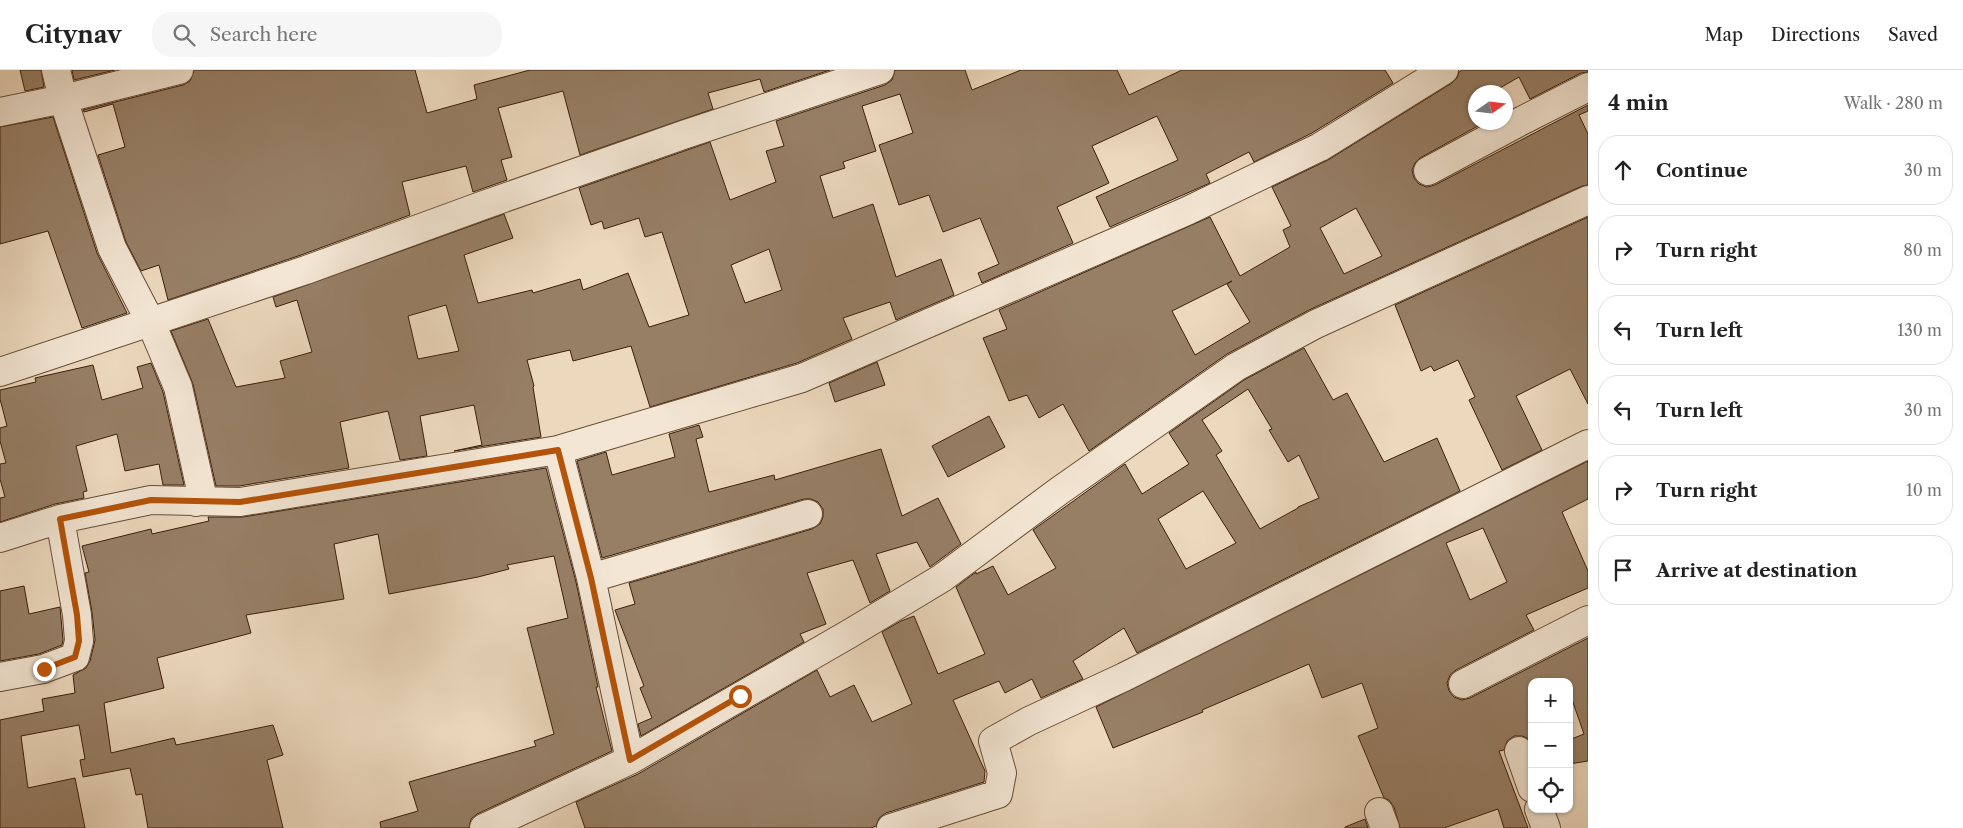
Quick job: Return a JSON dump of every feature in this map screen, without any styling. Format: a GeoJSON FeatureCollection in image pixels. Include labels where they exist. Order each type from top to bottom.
{"type":"FeatureCollection","features":[{"type":"Feature","properties":{"kind":"street"},"geometry":{"type":"LineString","coordinates":[[56,70],[63,99],[112,248],[151,323],[178,388],[201,490],[196,502]]}},
{"type":"Feature","properties":{"kind":"street"},"geometry":{"type":"LineString","coordinates":[[0,112],[63,99],[179,70]]}},
{"type":"Feature","properties":{"kind":"street"},"geometry":{"type":"LineString","coordinates":[[0,372],[306,270],[480,206],[880,70]]}},
{"type":"Feature","properties":{"kind":"street"},"geometry":{"type":"LineString","coordinates":[[0,538],[60,519],[151,500],[240,502],[558,450],[802,378],[1187,211],[1320,148],[1444,70]]}},
{"type":"Feature","properties":{"kind":"street"},"geometry":{"type":"LineString","coordinates":[[1428,171],[1588,87]]}},
{"type":"Feature","properties":{"kind":"street"},"geometry":{"type":"LineString","coordinates":[[484,828],[630,760],[850,634],[942,578],[1060,491],[1236,367],[1316,324],[1588,200]]}},
{"type":"Feature","properties":{"kind":"street"},"geometry":{"type":"LineString","coordinates":[[891,828],[998,794],[1002,773],[993,741],[1029,721],[1124,677],[1588,444]]}},
{"type":"Feature","properties":{"kind":"street"},"geometry":{"type":"LineString","coordinates":[[558,450],[591,578],[630,760]]}},
{"type":"Feature","properties":{"kind":"street"},"geometry":{"type":"LineString","coordinates":[[591,578],[808,514]]}},
{"type":"Feature","properties":{"kind":"street"},"geometry":{"type":"LineString","coordinates":[[0,677],[44,669],[75,657],[79,641],[77,615],[60,519]]}},
{"type":"Feature","properties":{"kind":"street"},"geometry":{"type":"LineString","coordinates":[[1463,684],[1588,620]]}},
{"type":"Feature","properties":{"kind":"street"},"geometry":{"type":"LineString","coordinates":[[1519,751],[1528,777]]}},
{"type":"Feature","properties":{"kind":"street"},"geometry":{"type":"LineString","coordinates":[[1540,813],[1546,828]]}},
{"type":"Feature","properties":{"kind":"building"},"geometry":{"type":"Polygon","coordinates":[[[20,70],[41,70],[44,87],[25,91],[20,70]]]}},
{"type":"Feature","properties":{"kind":"building"},"geometry":{"type":"Polygon","coordinates":[[[72,70],[115,70],[74,80],[72,70]]]}},
{"type":"Feature","properties":{"kind":"building"},"geometry":{"type":"Polygon","coordinates":[[[194,70],[415,70],[427,113],[477,99],[474,85],[530,70],[830,70],[764,92],[760,79],[708,93],[713,109],[580,155],[563,91],[498,108],[512,157],[501,160],[507,180],[473,192],[466,166],[402,182],[410,215],[301,255],[168,300],[159,265],[141,271],[126,242],[98,155],[125,147],[113,104],[84,112],[83,110],[183,85],[190,81],[194,70]]]}},
{"type":"Feature","properties":{"kind":"building"},"geometry":{"type":"Polygon","coordinates":[[[895,70],[965,70],[972,90],[1021,70],[1117,70],[1129,95],[1182,70],[1385,70],[1393,83],[1312,133],[1254,162],[1249,152],[1206,174],[1210,183],[1110,227],[1096,197],[1178,160],[1157,116],[1092,146],[1109,183],[1057,207],[1073,243],[982,283],[978,273],[999,264],[980,218],[943,232],[929,195],[899,205],[879,145],[913,133],[900,94],[862,106],[876,151],[843,162],[845,168],[820,176],[833,218],[873,204],[896,277],[941,259],[954,295],[896,320],[890,302],[843,318],[852,339],[797,363],[650,407],[631,346],[573,361],[570,350],[527,360],[534,386],[541,437],[454,451],[482,445],[474,405],[420,416],[427,456],[400,460],[388,411],[340,422],[349,468],[239,486],[216,486],[193,384],[171,331],[208,319],[236,387],[285,378],[280,361],[312,352],[297,300],[276,307],[273,297],[504,214],[513,238],[464,255],[478,303],[532,290],[533,293],[580,279],[583,290],[628,273],[649,327],[689,315],[662,232],[645,237],[639,218],[604,229],[602,221],[591,225],[579,188],[710,142],[730,200],[776,182],[766,151],[784,146],[776,121],[885,85],[892,80],[895,70]],[[769,249],[731,265],[745,303],[782,290],[769,249]],[[446,305],[408,316],[418,359],[459,351],[446,305]]]}},
{"type":"Feature","properties":{"kind":"building"},"geometry":{"type":"Polygon","coordinates":[[[1462,70],[1588,70],[1588,72],[1581,73],[1530,99],[1519,77],[1505,85],[1468,85],[1468,130],[1471,130],[1420,158],[1415,163],[1412,170],[1414,178],[1419,184],[1427,187],[1435,185],[1588,105],[1588,111],[1579,115],[1588,134],[1588,185],[1582,186],[1309,310],[1227,354],[1089,451],[1063,404],[1039,418],[1027,395],[1009,401],[983,338],[1007,329],[999,310],[1210,217],[1240,276],[1290,247],[1283,230],[1291,226],[1272,187],[1328,160],[1452,83],[1462,70]],[[1356,208],[1320,228],[1344,274],[1382,256],[1356,208]],[[1232,281],[1172,311],[1195,355],[1250,322],[1227,284],[1232,281]]]}},
{"type":"Feature","properties":{"kind":"building"},"geometry":{"type":"Polygon","coordinates":[[[53,117],[97,253],[127,313],[82,328],[48,231],[0,244],[0,127],[53,117]]]}},
{"type":"Feature","properties":{"kind":"building"},"geometry":{"type":"Polygon","coordinates":[[[1588,217],[1588,404],[1570,369],[1516,396],[1542,450],[1502,470],[1469,400],[1475,397],[1458,360],[1434,371],[1431,366],[1421,371],[1395,305],[1588,217]]]}},
{"type":"Feature","properties":{"kind":"building"},"geometry":{"type":"Polygon","coordinates":[[[1304,348],[1333,400],[1347,393],[1384,462],[1437,438],[1460,491],[1137,653],[1124,628],[1073,661],[1083,679],[1041,698],[1032,679],[1005,693],[999,681],[953,700],[985,771],[984,782],[886,813],[879,818],[876,826],[871,828],[585,828],[576,802],[638,774],[817,670],[830,697],[854,685],[872,722],[912,704],[882,632],[914,616],[938,674],[985,654],[956,587],[976,572],[976,574],[993,566],[1008,595],[1056,568],[1033,530],[1125,464],[1142,494],[1189,464],[1169,433],[1244,380],[1304,348]],[[1248,389],[1202,420],[1222,451],[1216,455],[1260,529],[1298,507],[1319,498],[1299,455],[1288,462],[1269,430],[1272,429],[1248,389]],[[1203,491],[1158,519],[1186,569],[1236,543],[1203,491]]]}},
{"type":"Feature","properties":{"kind":"building"},"geometry":{"type":"Polygon","coordinates":[[[877,362],[885,385],[835,402],[829,383],[877,362]]]}},
{"type":"Feature","properties":{"kind":"building"},"geometry":{"type":"Polygon","coordinates":[[[151,363],[163,392],[184,485],[163,485],[159,464],[125,471],[117,434],[76,446],[87,491],[83,492],[84,498],[55,504],[0,522],[0,498],[5,497],[0,479],[0,464],[6,463],[0,441],[0,428],[7,426],[0,399],[0,390],[36,382],[35,378],[93,365],[102,400],[143,388],[137,367],[151,363]]]}},
{"type":"Feature","properties":{"kind":"building"},"geometry":{"type":"Polygon","coordinates":[[[989,416],[1005,447],[948,477],[932,446],[989,416]]]}},
{"type":"Feature","properties":{"kind":"building"},"geometry":{"type":"Polygon","coordinates":[[[699,425],[703,437],[696,439],[709,492],[774,475],[775,480],[881,449],[902,516],[938,498],[961,544],[930,567],[917,542],[876,554],[890,591],[870,603],[853,560],[807,573],[826,624],[800,634],[804,642],[641,736],[638,724],[652,718],[640,688],[644,686],[615,610],[635,604],[629,583],[812,529],[820,524],[823,517],[823,509],[818,502],[804,499],[602,558],[577,461],[606,452],[612,475],[675,457],[669,434],[699,425]]]}},
{"type":"Feature","properties":{"kind":"building"},"geometry":{"type":"Polygon","coordinates":[[[1588,461],[1588,499],[1562,512],[1588,571],[1588,588],[1526,615],[1534,630],[1456,670],[1450,675],[1447,683],[1449,691],[1454,697],[1462,700],[1470,698],[1588,638],[1588,761],[1573,763],[1573,738],[1584,734],[1573,702],[1573,678],[1528,678],[1528,738],[1514,736],[1507,741],[1504,750],[1499,751],[1528,828],[1504,828],[1498,809],[1444,828],[1400,828],[1394,807],[1389,800],[1384,798],[1358,736],[1378,728],[1362,683],[1322,698],[1309,664],[1202,710],[1203,712],[1113,748],[1096,707],[1588,461]],[[1483,528],[1446,543],[1470,600],[1507,582],[1483,528]]]}},
{"type":"Feature","properties":{"kind":"building"},"geometry":{"type":"Polygon","coordinates":[[[546,468],[576,582],[598,687],[596,687],[612,751],[477,814],[471,819],[469,828],[381,828],[380,822],[418,811],[409,782],[536,746],[534,741],[554,734],[527,628],[568,618],[554,556],[507,565],[509,569],[478,577],[389,594],[378,534],[334,544],[344,599],[246,615],[251,633],[157,658],[164,688],[104,703],[111,753],[174,738],[176,745],[273,725],[283,755],[267,760],[283,828],[148,828],[142,794],[136,795],[130,768],[83,777],[80,760],[85,759],[79,725],[21,736],[28,788],[75,778],[85,828],[0,828],[0,720],[44,711],[42,699],[75,693],[73,675],[86,668],[90,661],[95,640],[85,573],[89,572],[82,546],[151,529],[152,534],[209,521],[208,517],[243,517],[546,468]]]}},
{"type":"Feature","properties":{"kind":"building"},"geometry":{"type":"Polygon","coordinates":[[[24,586],[29,614],[60,607],[62,645],[39,654],[0,661],[0,591],[24,586]]]}},
{"type":"Feature","properties":{"kind":"building"},"geometry":{"type":"Polygon","coordinates":[[[1365,819],[1368,828],[1345,828],[1345,827],[1365,819]]]}},
{"type":"Feature","properties":{"kind":"route"},"geometry":{"type":"LineString","coordinates":[[44,669],[75,657],[79,641],[77,615],[60,519],[151,500],[240,502],[558,450],[591,578],[630,760],[740,696]]}}]}
